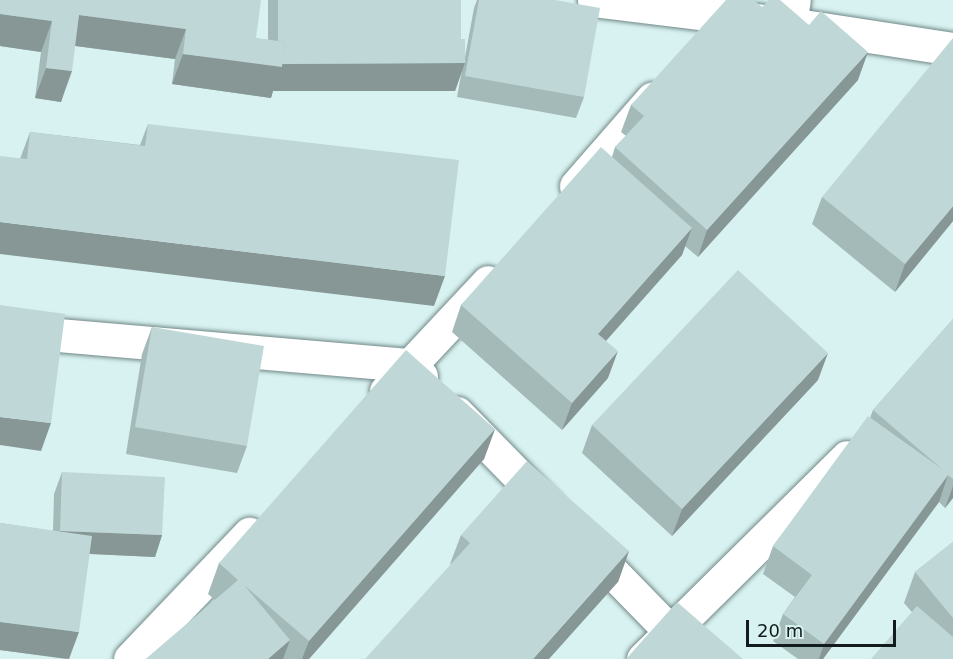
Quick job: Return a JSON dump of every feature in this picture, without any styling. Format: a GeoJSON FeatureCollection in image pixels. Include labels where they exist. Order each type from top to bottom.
{"type":"FeatureCollection","features":[{"type":"Feature","properties":{"kind":"street"},"geometry":{"type":"LineString","coordinates":[[594,0],[792,12],[953,49]]}},
{"type":"Feature","properties":{"kind":"street"},"geometry":{"type":"LineString","coordinates":[[725,48],[792,12]]}},
{"type":"Feature","properties":{"kind":"street"},"geometry":{"type":"LineString","coordinates":[[556,208],[674,74]]}},
{"type":"Feature","properties":{"kind":"street"},"geometry":{"type":"LineString","coordinates":[[361,417],[507,261]]}},
{"type":"Feature","properties":{"kind":"street"},"geometry":{"type":"LineString","coordinates":[[0,330],[411,365],[670,631],[705,659]]}},
{"type":"Feature","properties":{"kind":"street"},"geometry":{"type":"LineString","coordinates":[[643,659],[870,435]]}},
{"type":"Feature","properties":{"kind":"street"},"geometry":{"type":"LineString","coordinates":[[130,659],[270,512]]}},
{"type":"Feature","properties":{"kind":"building"},"geometry":{"type":"Polygon","coordinates":[[[0,0],[261,0],[256,38],[285,42],[282,67],[183,54],[186,29],[79,15],[72,71],[46,68],[52,21],[0,14],[0,0]]]}},
{"type":"Feature","properties":{"kind":"building"},"geometry":{"type":"Polygon","coordinates":[[[278,0],[461,0],[461,39],[465,39],[465,63],[282,64],[285,42],[278,41],[278,0]]]}},
{"type":"Feature","properties":{"kind":"building"},"geometry":{"type":"Polygon","coordinates":[[[479,0],[555,0],[600,8],[584,97],[465,76],[479,0]]]}},
{"type":"Feature","properties":{"kind":"building"},"geometry":{"type":"Polygon","coordinates":[[[726,0],[754,0],[762,7],[769,0],[780,0],[809,25],[821,11],[868,52],[707,230],[615,147],[644,116],[631,105],[726,0]]]}},
{"type":"Feature","properties":{"kind":"building"},"geometry":{"type":"Polygon","coordinates":[[[953,38],[953,206],[905,264],[822,197],[953,38]]]}},
{"type":"Feature","properties":{"kind":"building"},"geometry":{"type":"Polygon","coordinates":[[[148,124],[459,160],[445,276],[0,222],[0,156],[27,159],[30,132],[145,146],[148,124]]]}},
{"type":"Feature","properties":{"kind":"building"},"geometry":{"type":"Polygon","coordinates":[[[601,147],[692,228],[598,334],[618,351],[572,403],[461,305],[601,147]]]}},
{"type":"Feature","properties":{"kind":"building"},"geometry":{"type":"Polygon","coordinates":[[[738,270],[828,353],[682,509],[592,425],[738,270]]]}},
{"type":"Feature","properties":{"kind":"building"},"geometry":{"type":"Polygon","coordinates":[[[0,305],[65,314],[51,423],[0,417],[0,305]]]}},
{"type":"Feature","properties":{"kind":"building"},"geometry":{"type":"Polygon","coordinates":[[[953,319],[953,479],[948,475],[824,644],[783,614],[812,575],[773,546],[868,416],[942,469],[873,410],[953,319]]]}},
{"type":"Feature","properties":{"kind":"building"},"geometry":{"type":"Polygon","coordinates":[[[152,327],[264,346],[247,446],[135,427],[152,327]]]}},
{"type":"Feature","properties":{"kind":"building"},"geometry":{"type":"Polygon","coordinates":[[[406,350],[495,429],[309,641],[244,585],[290,640],[268,659],[146,659],[238,580],[219,563],[406,350]]]}},
{"type":"Feature","properties":{"kind":"building"},"geometry":{"type":"Polygon","coordinates":[[[527,461],[629,551],[533,659],[365,659],[470,543],[461,535],[527,461]]]}},
{"type":"Feature","properties":{"kind":"building"},"geometry":{"type":"Polygon","coordinates":[[[62,472],[165,477],[162,535],[60,531],[62,472]]]}},
{"type":"Feature","properties":{"kind":"building"},"geometry":{"type":"Polygon","coordinates":[[[0,523],[92,536],[79,632],[0,622],[0,523]]]}},
{"type":"Feature","properties":{"kind":"building"},"geometry":{"type":"Polygon","coordinates":[[[953,542],[953,618],[915,572],[953,542]]]}},
{"type":"Feature","properties":{"kind":"building"},"geometry":{"type":"Polygon","coordinates":[[[677,602],[743,659],[626,659],[677,602]]]}},
{"type":"Feature","properties":{"kind":"building"},"geometry":{"type":"Polygon","coordinates":[[[917,606],[953,637],[953,659],[871,659],[917,606]]]}}]}
